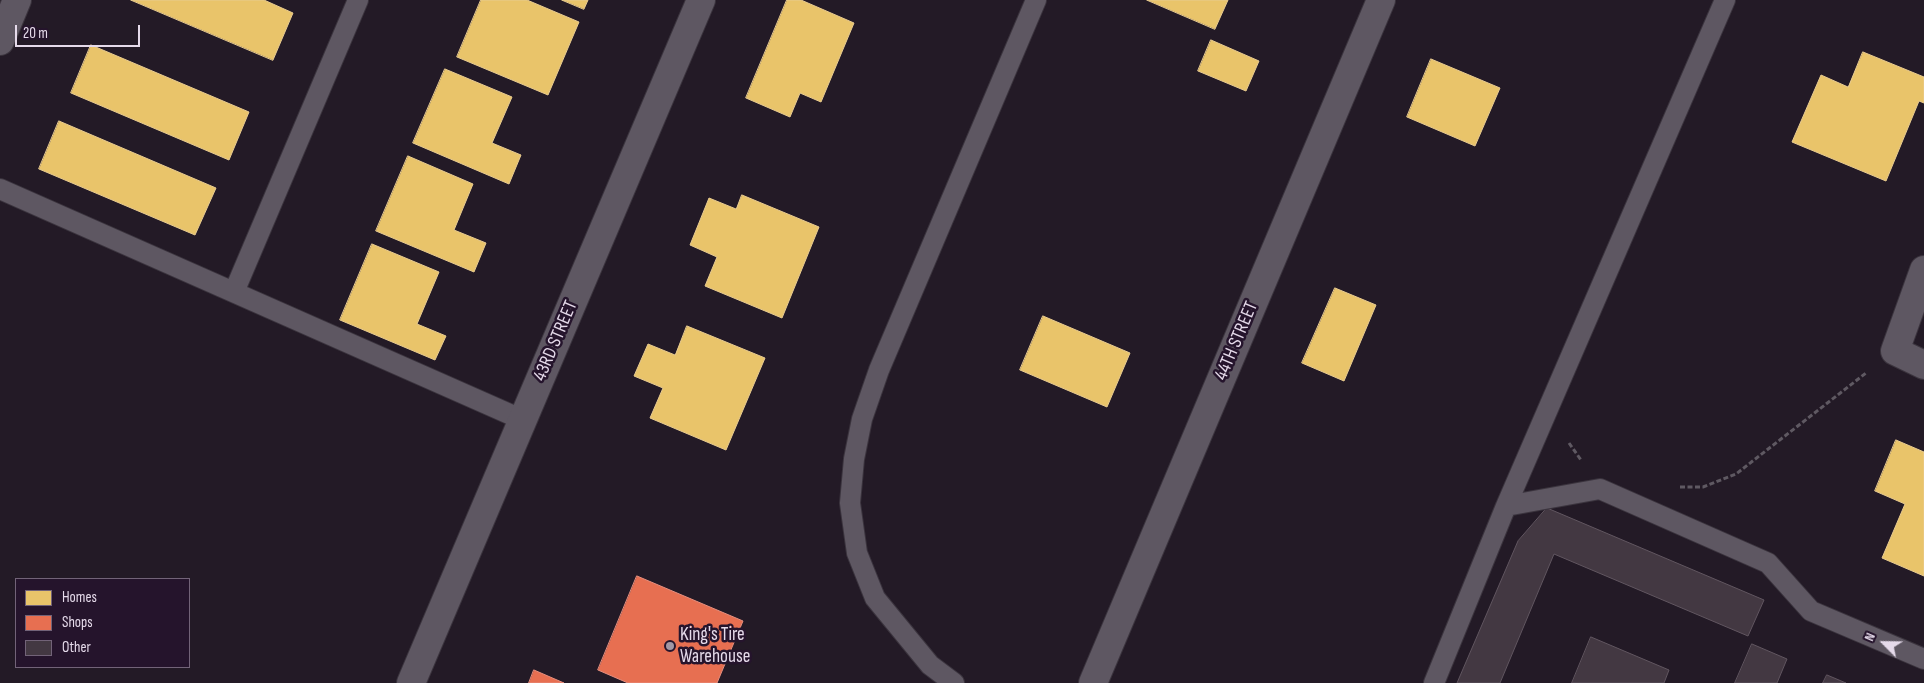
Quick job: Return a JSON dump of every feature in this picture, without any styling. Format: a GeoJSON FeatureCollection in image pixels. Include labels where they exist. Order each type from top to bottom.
{"type":"FeatureCollection","features":[{"type":"Feature","properties":{"kind":"street"},"geometry":{"type":"LineString","coordinates":[[0,41],[17,0]]}},
{"type":"Feature","properties":{"kind":"street","name":"43RD STREET"},"geometry":{"type":"LineString","coordinates":[[411,683],[701,0]]}},
{"type":"Feature","properties":{"kind":"street","name":"44TH STREET"},"geometry":{"type":"LineString","coordinates":[[1093,683],[1381,0]]}},
{"type":"Feature","properties":{"kind":"street"},"geometry":{"type":"LineString","coordinates":[[1924,270],[1895,351],[1924,365]]}},
{"type":"Feature","properties":{"kind":"lane"},"geometry":{"type":"LineString","coordinates":[[234,292],[358,0]]}},
{"type":"Feature","properties":{"kind":"lane"},"geometry":{"type":"LineString","coordinates":[[954,683],[930,665],[875,598],[857,553],[850,503],[854,459],[862,419],[879,370],[1036,0]]}},
{"type":"Feature","properties":{"kind":"lane"},"geometry":{"type":"LineString","coordinates":[[1434,683],[1506,506],[1725,0]]}},
{"type":"Feature","properties":{"kind":"lane"},"geometry":{"type":"LineString","coordinates":[[0,188],[523,420]]}},
{"type":"Feature","properties":{"kind":"lane"},"geometry":{"type":"LineString","coordinates":[[1506,506],[1600,488],[1768,563],[1811,611],[1924,659]]}},
{"type":"Feature","properties":{"kind":"path"},"geometry":{"type":"LineString","coordinates":[[1674,487],[1703,487],[1736,474],[1895,351]]}},
{"type":"Feature","properties":{"kind":"path"},"geometry":{"type":"LineString","coordinates":[[1556,390],[1568,441],[1600,488]]}},
{"type":"Feature","properties":{"kind":"building: Homes"},"geometry":{"type":"Polygon","coordinates":[[[131,0],[264,0],[293,13],[273,60],[131,0]]]}},
{"type":"Feature","properties":{"kind":"building: Homes"},"geometry":{"type":"Polygon","coordinates":[[[481,0],[527,0],[579,22],[548,95],[457,57],[481,0]]]}},
{"type":"Feature","properties":{"kind":"building: Homes"},"geometry":{"type":"Polygon","coordinates":[[[562,0],[588,0],[584,9],[562,0]]]}},
{"type":"Feature","properties":{"kind":"building: Homes"},"geometry":{"type":"Polygon","coordinates":[[[787,0],[801,0],[854,23],[821,102],[800,93],[790,117],[746,98],[787,0]]]}},
{"type":"Feature","properties":{"kind":"building: Homes"},"geometry":{"type":"Polygon","coordinates":[[[1147,0],[1228,0],[1215,29],[1147,0]]]}},
{"type":"Feature","properties":{"kind":"building: Homes"},"geometry":{"type":"Polygon","coordinates":[[[1211,40],[1259,61],[1246,91],[1198,71],[1211,40]]]}},
{"type":"Feature","properties":{"kind":"building: Homes"},"geometry":{"type":"Polygon","coordinates":[[[91,45],[249,112],[229,160],[71,93],[91,45]]]}},
{"type":"Feature","properties":{"kind":"building: Homes"},"geometry":{"type":"Polygon","coordinates":[[[1863,52],[1924,77],[1924,103],[1919,101],[1886,181],[1792,142],[1821,75],[1848,87],[1863,52]]]}},
{"type":"Feature","properties":{"kind":"building: Homes"},"geometry":{"type":"Polygon","coordinates":[[[1431,59],[1500,88],[1475,146],[1407,117],[1431,59]]]}},
{"type":"Feature","properties":{"kind":"building: Homes"},"geometry":{"type":"Polygon","coordinates":[[[445,69],[512,97],[492,143],[521,155],[509,184],[413,143],[445,69]]]}},
{"type":"Feature","properties":{"kind":"building: Homes"},"geometry":{"type":"Polygon","coordinates":[[[59,121],[216,188],[195,235],[39,169],[59,121]]]}},
{"type":"Feature","properties":{"kind":"building: Homes"},"geometry":{"type":"Polygon","coordinates":[[[408,156],[473,184],[454,230],[486,243],[474,272],[376,231],[408,156]]]}},
{"type":"Feature","properties":{"kind":"building: Homes"},"geometry":{"type":"Polygon","coordinates":[[[742,195],[819,227],[782,318],[705,286],[717,257],[690,245],[709,198],[736,209],[742,195]]]}},
{"type":"Feature","properties":{"kind":"building: Homes"},"geometry":{"type":"Polygon","coordinates":[[[372,244],[439,272],[417,324],[446,336],[435,360],[340,320],[372,244]]]}},
{"type":"Feature","properties":{"kind":"building: Homes"},"geometry":{"type":"Polygon","coordinates":[[[1335,288],[1376,305],[1344,381],[1302,363],[1335,288]]]}},
{"type":"Feature","properties":{"kind":"building: Homes"},"geometry":{"type":"Polygon","coordinates":[[[1043,316],[1130,353],[1107,407],[1020,370],[1043,316]]]}},
{"type":"Feature","properties":{"kind":"building: Homes"},"geometry":{"type":"Polygon","coordinates":[[[687,326],[765,358],[726,450],[650,418],[663,388],[634,376],[648,344],[675,355],[687,326]]]}},
{"type":"Feature","properties":{"kind":"building: Homes"},"geometry":{"type":"Polygon","coordinates":[[[1896,440],[1924,452],[1924,576],[1882,558],[1905,504],[1875,491],[1896,440]]]}},
{"type":"Feature","properties":{"kind":"building: Shops","name":"King's Tire Warehouse"},"geometry":{"type":"Polygon","coordinates":[[[637,576],[743,621],[717,683],[628,683],[598,670],[637,576]]]}},
{"type":"Feature","properties":{"kind":"building: Shops"},"geometry":{"type":"Polygon","coordinates":[[[534,670],[564,683],[529,683],[534,670]]]}},
{"type":"Feature","properties":{"kind":"building: Other"},"geometry":{"type":"Polygon","coordinates":[[[1547,508],[1764,600],[1748,636],[1554,554],[1500,683],[1457,683],[1518,541],[1547,508]]]}},
{"type":"Feature","properties":{"kind":"building: Other"},"geometry":{"type":"Polygon","coordinates":[[[1591,637],[1669,670],[1664,683],[1572,683],[1591,637]]]}},
{"type":"Feature","properties":{"kind":"building: Other"},"geometry":{"type":"Polygon","coordinates":[[[1752,644],[1787,659],[1777,683],[1735,683],[1752,644]]]}},
{"type":"Feature","properties":{"kind":"building: Other"},"geometry":{"type":"Polygon","coordinates":[[[1827,675],[1846,683],[1823,683],[1827,675]]]}},
{"type":"Feature","properties":{"kind":"place","name":"King's Tire Warehouse"},"geometry":{"type":"Point","coordinates":[670,646]}}]}
